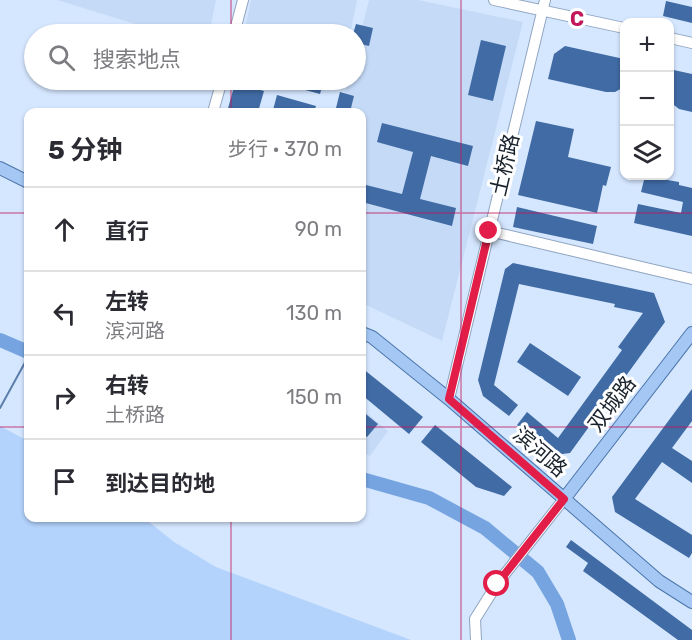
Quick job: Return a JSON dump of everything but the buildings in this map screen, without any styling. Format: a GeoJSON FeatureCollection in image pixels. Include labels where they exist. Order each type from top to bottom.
{"type":"FeatureCollection","features":[{"type":"Feature","properties":{"kind":"main road"},"geometry":{"type":"LineString","coordinates":[[0,168],[24,180]]}},
{"type":"Feature","properties":{"kind":"main road","name":"双城路"},"geometry":{"type":"LineString","coordinates":[[564,499],[692,333]]}},
{"type":"Feature","properties":{"kind":"main road","name":"滨河路"},"geometry":{"type":"LineString","coordinates":[[366,335],[449,399],[659,581],[692,602]]}},
{"type":"Feature","properties":{"kind":"street"},"geometry":{"type":"LineString","coordinates":[[237,24],[243,0]]}},
{"type":"Feature","properties":{"kind":"street"},"geometry":{"type":"LineString","coordinates":[[494,0],[543,5],[620,27]]}},
{"type":"Feature","properties":{"kind":"street","name":"土桥路"},"geometry":{"type":"LineString","coordinates":[[449,399],[543,5]]}},
{"type":"Feature","properties":{"kind":"street"},"geometry":{"type":"LineString","coordinates":[[674,39],[692,43]]}},
{"type":"Feature","properties":{"kind":"street"},"geometry":{"type":"LineString","coordinates":[[214,108],[219,90]]}},
{"type":"Feature","properties":{"kind":"street"},"geometry":{"type":"LineString","coordinates":[[489,231],[692,279]]}},
{"type":"Feature","properties":{"kind":"street"},"geometry":{"type":"LineString","coordinates":[[476,640],[475,619],[505,574],[564,499]]}},
{"type":"Feature","properties":{"kind":"shaded area"},"geometry":{"type":"Polygon","coordinates":[[[57,0],[216,0],[211,24],[135,24],[57,0]]]}},
{"type":"Feature","properties":{"kind":"shaded area"},"geometry":{"type":"Polygon","coordinates":[[[251,0],[357,0],[352,24],[246,24],[251,0]]]}},
{"type":"Feature","properties":{"kind":"shaded area"},"geometry":{"type":"Polygon","coordinates":[[[369,0],[418,0],[523,22],[442,341],[366,305],[366,108],[340,108],[345,90],[366,90],[366,24],[363,24],[369,0]]]}},
{"type":"Feature","properties":{"kind":"shaded area"},"geometry":{"type":"Polygon","coordinates":[[[366,412],[388,431],[370,456],[366,454],[366,412]]]}},
{"type":"Feature","properties":{"kind":"shaded area"},"geometry":{"type":"Polygon","coordinates":[[[0,426],[24,439],[24,522],[149,522],[174,542],[216,567],[411,640],[0,640],[0,426]]]}},
{"type":"Feature","properties":{"kind":"waterway"},"geometry":{"type":"LineString","coordinates":[[0,340],[24,350]]}},
{"type":"Feature","properties":{"kind":"waterway"},"geometry":{"type":"LineString","coordinates":[[0,408],[24,364]]}},
{"type":"Feature","properties":{"kind":"waterway"},"geometry":{"type":"LineString","coordinates":[[366,480],[429,498],[485,528],[538,572],[557,604],[569,640]]}},
{"type":"Feature","properties":{"kind":"route"},"geometry":{"type":"LineString","coordinates":[[489,231],[449,399],[564,499],[497,584]]}}]}
